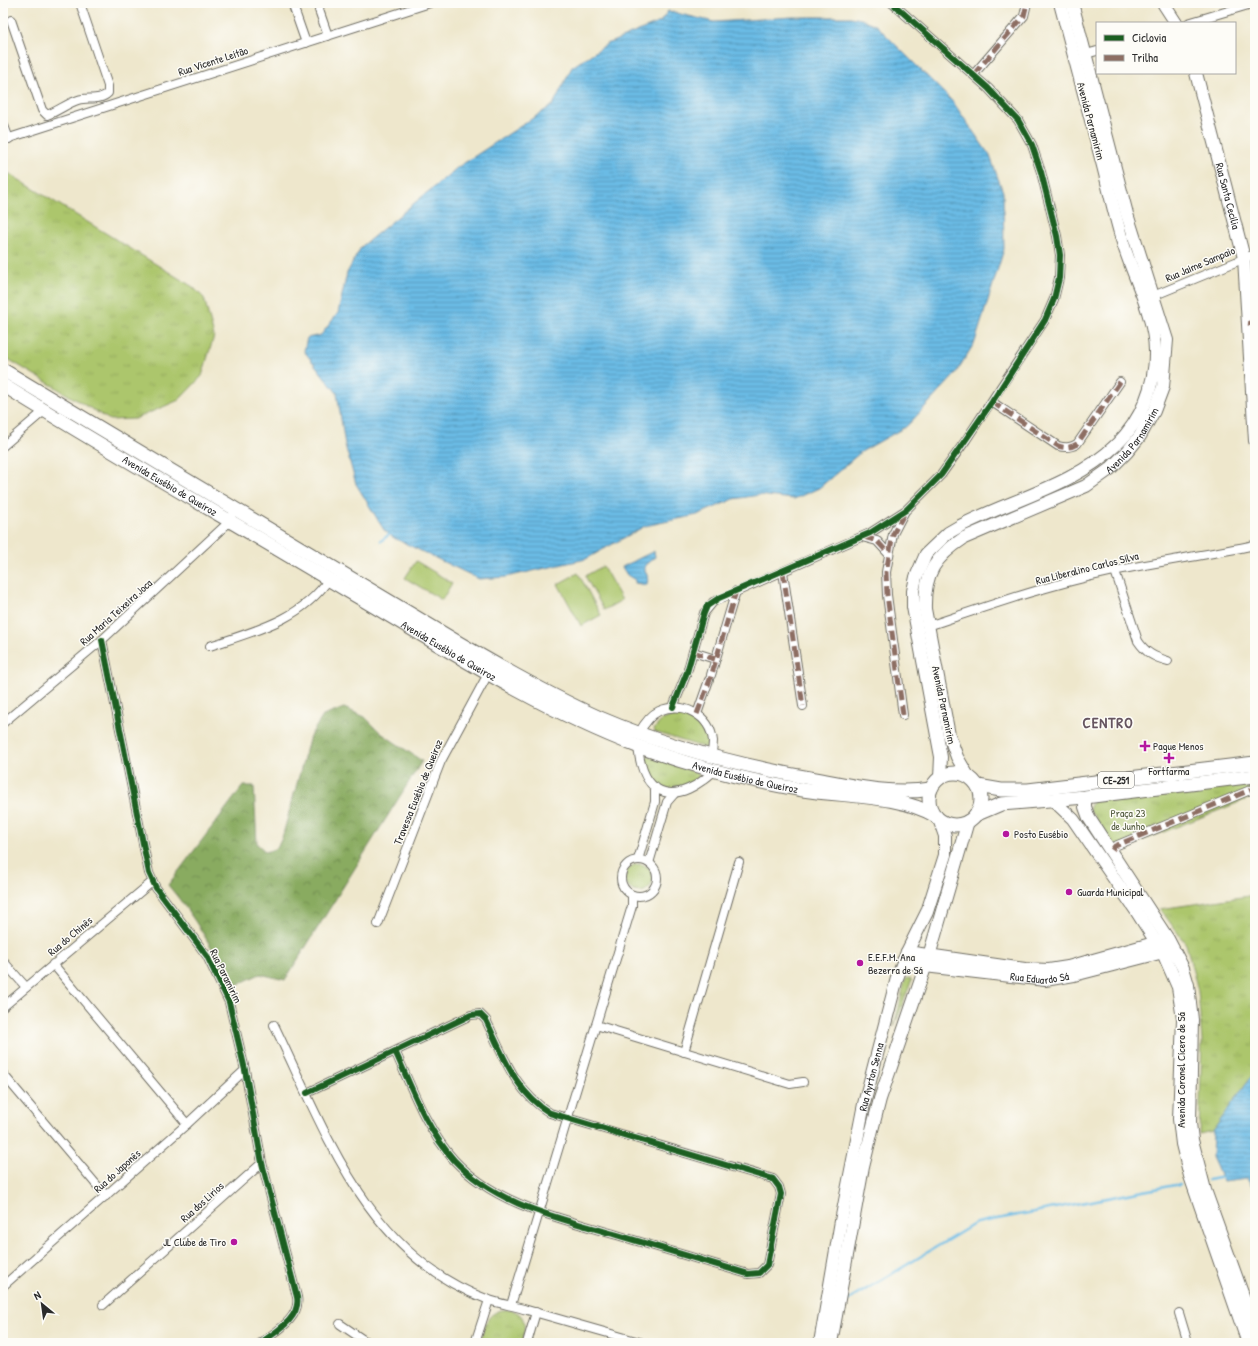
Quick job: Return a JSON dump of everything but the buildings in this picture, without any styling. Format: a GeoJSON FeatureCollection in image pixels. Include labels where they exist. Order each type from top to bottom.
{"type":"FeatureCollection","features":[{"type":"Feature","properties":{"kind":"main road","name":"Avenida Eusébio de Queiroz"},"geometry":{"type":"LineString","coordinates":[[3,370],[524,680],[600,718],[638,740],[788,774],[863,788],[905,793],[931,789]]}},
{"type":"Feature","properties":{"kind":"main road","name":"Avenida Eusébio de Queiroz"},"geometry":{"type":"LineString","coordinates":[[3,385],[229,522],[329,579],[488,674],[567,715],[638,740],[714,770],[758,782],[804,790],[910,804],[937,817]]}},
{"type":"Feature","properties":{"kind":"main road","name":"CE-251"},"geometry":{"type":"LineString","coordinates":[[978,786],[1000,790],[1028,790],[1255,763]]}},
{"type":"Feature","properties":{"kind":"main road"},"geometry":{"type":"LineString","coordinates":[[937,817],[930,803],[931,789],[940,778],[953,773],[968,776],[978,786],[981,801],[971,818]]}},
{"type":"Feature","properties":{"kind":"main road","name":"CE-251"},"geometry":{"type":"LineString","coordinates":[[937,817],[953,824],[971,818],[1001,804],[1054,801],[1255,776]]}},
{"type":"Feature","properties":{"kind":"street"},"geometry":{"type":"LineString","coordinates":[[11,20],[43,113],[47,115],[78,100],[102,97],[108,93],[80,3]]}},
{"type":"Feature","properties":{"kind":"street"},"geometry":{"type":"LineString","coordinates":[[292,3],[306,43]]}},
{"type":"Feature","properties":{"kind":"street"},"geometry":{"type":"LineString","coordinates":[[320,3],[319,10],[328,36]]}},
{"type":"Feature","properties":{"kind":"street","name":"Rua Vicente Leitão"},"geometry":{"type":"LineString","coordinates":[[6,139],[430,3]]}},
{"type":"Feature","properties":{"kind":"street"},"geometry":{"type":"LineString","coordinates":[[673,707],[687,672],[707,606],[719,598],[862,537],[906,510],[941,475],[992,402],[1045,320],[1054,300],[1059,278],[1060,255],[1041,172],[1032,145],[1018,120],[974,74],[892,3]]}},
{"type":"Feature","properties":{"kind":"street"},"geometry":{"type":"LineString","coordinates":[[974,74],[1024,16],[1027,3]]}},
{"type":"Feature","properties":{"kind":"street","name":"Avenida Parnamirim"},"geometry":{"type":"LineString","coordinates":[[968,776],[952,746],[934,688],[913,607],[913,591],[920,566],[926,554],[948,533],[973,519],[1086,469],[1118,443],[1142,409],[1151,382],[1155,353],[1153,330],[1123,242],[1060,3]]}},
{"type":"Feature","properties":{"kind":"street","name":"Avenida Parnamirim"},"geometry":{"type":"LineString","coordinates":[[940,778],[941,757],[925,592],[928,576],[936,560],[946,549],[964,538],[1086,486],[1110,469],[1140,436],[1154,411],[1162,387],[1166,365],[1167,340],[1127,214],[1091,53],[1072,3]]}},
{"type":"Feature","properties":{"kind":"street"},"geometry":{"type":"LineString","coordinates":[[1163,3],[1175,22]]}},
{"type":"Feature","properties":{"kind":"street"},"geometry":{"type":"LineString","coordinates":[[1191,22],[1254,3]]}},
{"type":"Feature","properties":{"kind":"street","name":"Rua Santa Cecilia"},"geometry":{"type":"LineString","coordinates":[[1196,74],[1250,256],[1255,441]]}},
{"type":"Feature","properties":{"kind":"street"},"geometry":{"type":"LineString","coordinates":[[78,100],[81,115]]}},
{"type":"Feature","properties":{"kind":"street"},"geometry":{"type":"LineString","coordinates":[[3,123],[6,139]]}},
{"type":"Feature","properties":{"kind":"street","name":"Rua Jaime Sampaio"},"geometry":{"type":"LineString","coordinates":[[1153,296],[1250,256]]}},
{"type":"Feature","properties":{"kind":"street"},"geometry":{"type":"LineString","coordinates":[[992,402],[1058,446],[1064,448],[1071,447],[1077,444],[1120,382]]}},
{"type":"Feature","properties":{"kind":"street"},"geometry":{"type":"LineString","coordinates":[[3,446],[44,411]]}},
{"type":"Feature","properties":{"kind":"street"},"geometry":{"type":"LineString","coordinates":[[1015,501],[1020,513]]}},
{"type":"Feature","properties":{"kind":"street","name":"Rua Maria Teixeira Joca"},"geometry":{"type":"LineString","coordinates":[[3,723],[102,640],[229,522],[236,509]]}},
{"type":"Feature","properties":{"kind":"street"},"geometry":{"type":"LineString","coordinates":[[903,715],[887,595],[886,572],[888,553],[893,534],[906,510]]}},
{"type":"Feature","properties":{"kind":"street"},"geometry":{"type":"LineString","coordinates":[[862,537],[877,541],[888,553]]}},
{"type":"Feature","properties":{"kind":"street","name":"Rua Liberalino Carlos Silva"},"geometry":{"type":"LineString","coordinates":[[928,626],[1011,598],[1115,571],[1255,545]]}},
{"type":"Feature","properties":{"kind":"street"},"geometry":{"type":"LineString","coordinates":[[1115,571],[1138,641],[1144,650],[1154,658],[1168,661]]}},
{"type":"Feature","properties":{"kind":"street"},"geometry":{"type":"LineString","coordinates":[[783,572],[803,706]]}},
{"type":"Feature","properties":{"kind":"street"},"geometry":{"type":"LineString","coordinates":[[210,646],[282,621],[310,602],[319,593],[329,579]]}},
{"type":"Feature","properties":{"kind":"street"},"geometry":{"type":"LineString","coordinates":[[697,714],[710,678],[736,591]]}},
{"type":"Feature","properties":{"kind":"street"},"geometry":{"type":"LineString","coordinates":[[719,598],[727,602],[731,609]]}},
{"type":"Feature","properties":{"kind":"street","name":"Rua Paramirim"},"geometry":{"type":"LineString","coordinates":[[102,640],[147,866],[152,882],[197,942],[215,971],[229,1002],[245,1070],[262,1163],[297,1297],[297,1310],[287,1322],[261,1343]]}},
{"type":"Feature","properties":{"kind":"street"},"geometry":{"type":"LineString","coordinates":[[693,652],[716,659]]}},
{"type":"Feature","properties":{"kind":"street","name":"Travessa Eusébio de Queiroz"},"geometry":{"type":"LineString","coordinates":[[378,924],[441,761],[488,674]]}},
{"type":"Feature","properties":{"kind":"street"},"geometry":{"type":"LineString","coordinates":[[711,756],[713,741],[708,726],[697,714],[686,708],[673,707],[658,711],[647,720],[638,740],[642,765],[648,779],[655,787],[666,793],[674,794],[685,792],[714,770]]}},
{"type":"Feature","properties":{"kind":"street"},"geometry":{"type":"LineString","coordinates":[[638,860],[654,802],[655,787]]}},
{"type":"Feature","properties":{"kind":"street"},"geometry":{"type":"LineString","coordinates":[[1112,850],[1115,846],[1255,788]]}},
{"type":"Feature","properties":{"kind":"street"},"geometry":{"type":"LineString","coordinates":[[649,863],[667,802],[674,794]]}},
{"type":"Feature","properties":{"kind":"street","name":"Avenida Coronel Cícero de Sá"},"geometry":{"type":"LineString","coordinates":[[1085,797],[1085,807],[1089,818],[1112,850],[1165,946]]}},
{"type":"Feature","properties":{"kind":"street","name":"Avenida Coronel Cícero de Sá"},"geometry":{"type":"LineString","coordinates":[[1054,801],[1073,818],[1165,946],[1183,968],[1190,1000],[1192,1040],[1190,1123],[1197,1164],[1248,1336]]}},
{"type":"Feature","properties":{"kind":"street"},"geometry":{"type":"LineString","coordinates":[[650,815],[662,819]]}},
{"type":"Feature","properties":{"kind":"street","name":"Rua Ayrton Senna"},"geometry":{"type":"LineString","coordinates":[[820,1343],[841,1221],[864,1104],[905,957],[927,912],[945,856],[945,836],[937,817]]}},
{"type":"Feature","properties":{"kind":"street","name":"Rua Ayrton Senna"},"geometry":{"type":"LineString","coordinates":[[830,1343],[863,1168],[880,1098],[927,961],[971,818]]}},
{"type":"Feature","properties":{"kind":"street"},"geometry":{"type":"LineString","coordinates":[[638,860],[649,863],[656,872],[656,884],[653,889],[644,896],[632,895],[623,888],[620,876],[626,865],[638,860]]}},
{"type":"Feature","properties":{"kind":"street"},"geometry":{"type":"LineString","coordinates":[[684,1052],[739,862]]}},
{"type":"Feature","properties":{"kind":"street","name":"Rua do Chinês"},"geometry":{"type":"LineString","coordinates":[[3,1007],[152,882]]}},
{"type":"Feature","properties":{"kind":"street"},"geometry":{"type":"LineString","coordinates":[[512,1305],[632,906],[632,895]]}},
{"type":"Feature","properties":{"kind":"street","name":"Rua Eduardo Sá"},"geometry":{"type":"LineString","coordinates":[[905,957],[927,961],[1050,970],[1165,946]]}},
{"type":"Feature","properties":{"kind":"street"},"geometry":{"type":"LineString","coordinates":[[3,961],[26,987]]}},
{"type":"Feature","properties":{"kind":"street"},"geometry":{"type":"LineString","coordinates":[[54,964],[187,1124]]}},
{"type":"Feature","properties":{"kind":"street"},"geometry":{"type":"LineString","coordinates":[[307,1093],[395,1051],[471,1015],[480,1014],[486,1020],[515,1079],[526,1095],[550,1113],[773,1179],[779,1187],[781,1194],[768,1262],[765,1268],[759,1273],[748,1274],[540,1212],[514,1202],[488,1188],[454,1160],[428,1122],[395,1051]]}},
{"type":"Feature","properties":{"kind":"street"},"geometry":{"type":"LineString","coordinates":[[274,1025],[352,1183],[384,1226],[409,1252],[439,1274],[489,1300],[512,1305],[643,1343]]}},
{"type":"Feature","properties":{"kind":"street"},"geometry":{"type":"LineString","coordinates":[[596,1025],[790,1084],[803,1082]]}},
{"type":"Feature","properties":{"kind":"street","name":"Rua do Japonês"},"geometry":{"type":"LineString","coordinates":[[3,1286],[187,1124],[245,1070]]}},
{"type":"Feature","properties":{"kind":"street"},"geometry":{"type":"LineString","coordinates":[[3,1074],[106,1196]]}},
{"type":"Feature","properties":{"kind":"street","name":"Rua dos Lirios"},"geometry":{"type":"LineString","coordinates":[[103,1305],[262,1163]]}},
{"type":"Feature","properties":{"kind":"street"},"geometry":{"type":"LineString","coordinates":[[475,1343],[489,1300]]}},
{"type":"Feature","properties":{"kind":"street"},"geometry":{"type":"LineString","coordinates":[[527,1343],[536,1312]]}},
{"type":"Feature","properties":{"kind":"street"},"geometry":{"type":"LineString","coordinates":[[1179,1313],[1188,1343]]}},
{"type":"Feature","properties":{"kind":"street"},"geometry":{"type":"LineString","coordinates":[[340,1324],[368,1343]]}},
{"type":"Feature","properties":{"kind":"street"},"geometry":{"type":"LineString","coordinates":[[822,1329],[827,1343]]}},
{"type":"Feature","properties":{"kind":"green space"},"geometry":{"type":"Polygon","coordinates":[[[8,173],[193,287],[204,298],[214,336],[202,376],[179,400],[135,419],[110,420],[3,356],[3,175],[8,173]]]}},
{"type":"Feature","properties":{"kind":"green space"},"geometry":{"type":"Polygon","coordinates":[[[416,561],[452,583],[442,600],[405,578],[416,561]]]}},
{"type":"Feature","properties":{"kind":"green space"},"geometry":{"type":"Polygon","coordinates":[[[603,566],[622,600],[604,610],[585,576],[603,566]]]}},
{"type":"Feature","properties":{"kind":"green space"},"geometry":{"type":"Polygon","coordinates":[[[578,573],[601,615],[581,626],[558,584],[578,573]]]}},
{"type":"Feature","properties":{"kind":"green space"},"geometry":{"type":"Polygon","coordinates":[[[344,708],[365,717],[381,733],[422,761],[285,980],[260,974],[232,987],[203,934],[187,909],[168,885],[243,786],[254,786],[257,844],[266,852],[277,848],[282,838],[310,736],[323,716],[344,708]]]}},
{"type":"Feature","properties":{"kind":"green space"},"geometry":{"type":"Polygon","coordinates":[[[678,714],[690,717],[700,723],[706,733],[708,746],[705,748],[655,732],[654,729],[662,720],[678,714]]]}},
{"type":"Feature","properties":{"kind":"green space"},"geometry":{"type":"Polygon","coordinates":[[[648,756],[698,773],[699,776],[692,784],[683,788],[665,788],[651,777],[647,769],[646,758],[648,756]]]}},
{"type":"Feature","properties":{"kind":"green space","name":"Praça 23 de Junho"},"geometry":{"type":"Polygon","coordinates":[[[1255,780],[1255,796],[1118,850],[1089,809],[1093,800],[1255,780]]]}},
{"type":"Feature","properties":{"kind":"green space"},"geometry":{"type":"Polygon","coordinates":[[[639,864],[649,868],[653,878],[649,888],[639,892],[629,888],[625,878],[629,868],[639,864]]]}},
{"type":"Feature","properties":{"kind":"green space"},"geometry":{"type":"Polygon","coordinates":[[[1255,895],[1255,1073],[1249,1079],[1213,1131],[1199,1134],[1202,1041],[1198,991],[1186,944],[1160,909],[1255,895]]]}},
{"type":"Feature","properties":{"kind":"green space"},"geometry":{"type":"Polygon","coordinates":[[[907,978],[911,979],[911,982],[894,1027],[905,980],[907,978]]]}},
{"type":"Feature","properties":{"kind":"green space"},"geometry":{"type":"Polygon","coordinates":[[[502,1310],[516,1312],[523,1319],[524,1336],[522,1343],[480,1343],[486,1322],[496,1312],[502,1310]]]}},
{"type":"Feature","properties":{"kind":"water"},"geometry":{"type":"Polygon","coordinates":[[[668,11],[714,22],[793,17],[851,17],[865,20],[877,26],[953,102],[990,156],[1003,192],[1004,249],[975,342],[954,376],[907,426],[861,452],[819,488],[794,499],[759,495],[734,499],[697,515],[645,526],[586,559],[506,577],[479,579],[394,538],[384,530],[356,484],[345,445],[337,393],[304,351],[307,338],[321,335],[338,313],[347,273],[361,247],[458,167],[553,105],[572,67],[607,44],[660,22],[668,11]]]}},
{"type":"Feature","properties":{"kind":"water"},"geometry":{"type":"Polygon","coordinates":[[[654,551],[655,557],[645,565],[645,571],[648,577],[647,585],[635,583],[635,580],[627,575],[622,567],[654,551]]]}},
{"type":"Feature","properties":{"kind":"water"},"geometry":{"type":"Polygon","coordinates":[[[1255,1073],[1255,1191],[1247,1179],[1223,1182],[1212,1157],[1213,1131],[1249,1079],[1255,1073]]]}},
{"type":"Feature","properties":{"kind":"waterway"},"geometry":{"type":"LineString","coordinates":[[381,541],[391,533]]}},
{"type":"Feature","properties":{"kind":"waterway"},"geometry":{"type":"LineString","coordinates":[[1208,1180],[1223,1177]]}},
{"type":"Feature","properties":{"kind":"waterway"},"geometry":{"type":"LineString","coordinates":[[842,1304],[976,1223],[1180,1184]]}},
{"type":"Feature","properties":{"kind":"marked path"},"geometry":{"type":"LineString","coordinates":[[974,74],[1024,16],[1027,3]]}},
{"type":"Feature","properties":{"kind":"marked path"},"geometry":{"type":"LineString","coordinates":[[1248,323],[1255,324]]}},
{"type":"Feature","properties":{"kind":"marked path"},"geometry":{"type":"LineString","coordinates":[[992,402],[1058,446],[1070,447],[1077,444],[1120,382]]}},
{"type":"Feature","properties":{"kind":"marked path"},"geometry":{"type":"LineString","coordinates":[[903,715],[887,595],[886,572],[893,534],[904,514]]}},
{"type":"Feature","properties":{"kind":"marked path"},"geometry":{"type":"LineString","coordinates":[[864,537],[877,541],[888,553]]}},
{"type":"Feature","properties":{"kind":"marked path"},"geometry":{"type":"LineString","coordinates":[[783,572],[803,706]]}},
{"type":"Feature","properties":{"kind":"marked path"},"geometry":{"type":"LineString","coordinates":[[697,714],[711,677],[736,591]]}},
{"type":"Feature","properties":{"kind":"marked path"},"geometry":{"type":"LineString","coordinates":[[693,652],[715,659]]}},
{"type":"Feature","properties":{"kind":"marked path"},"geometry":{"type":"LineString","coordinates":[[1112,850],[1115,846],[1255,788]]}},
{"type":"Feature","properties":{"kind":"cycle path"},"geometry":{"type":"LineString","coordinates":[[673,707],[687,672],[707,606],[719,598],[870,533],[906,510],[941,475],[992,402],[1045,320],[1054,299],[1059,278],[1060,255],[1057,236],[1041,172],[1032,145],[1018,120],[988,88],[892,3]]}},
{"type":"Feature","properties":{"kind":"cycle path"},"geometry":{"type":"LineString","coordinates":[[102,640],[149,873],[156,888],[207,956],[229,1002],[245,1070],[262,1163],[297,1297],[297,1305],[291,1318],[286,1324],[261,1343]]}},
{"type":"Feature","properties":{"kind":"cycle path"},"geometry":{"type":"LineString","coordinates":[[307,1093],[471,1015],[480,1014],[486,1020],[504,1059],[519,1084],[528,1095],[550,1113],[773,1179],[779,1187],[781,1194],[767,1265],[759,1273],[748,1274],[552,1216],[509,1199],[490,1189],[471,1176],[454,1160],[435,1135],[420,1108],[414,1094],[401,1065],[395,1051]]}},
{"type":"Feature","properties":{"kind":"place","name":"Pague Menos"},"geometry":{"type":"Point","coordinates":[1145,746]}},
{"type":"Feature","properties":{"kind":"place","name":"Fortfarma"},"geometry":{"type":"Point","coordinates":[1169,758]}},
{"type":"Feature","properties":{"kind":"place","name":"Posto Eusébio"},"geometry":{"type":"Point","coordinates":[1006,834]}},
{"type":"Feature","properties":{"kind":"place","name":"Guarda Municipal"},"geometry":{"type":"Point","coordinates":[1069,892]}},
{"type":"Feature","properties":{"kind":"place","name":"E.E.F.M. Ana Bezerra de Sá"},"geometry":{"type":"Point","coordinates":[860,963]}},
{"type":"Feature","properties":{"kind":"place","name":"JL Clube de Tiro"},"geometry":{"type":"Point","coordinates":[234,1242]}},
{"type":"Feature","properties":{"kind":"district","name":"CENTRO"},"geometry":{"type":"Point","coordinates":[1108,722]}}]}
